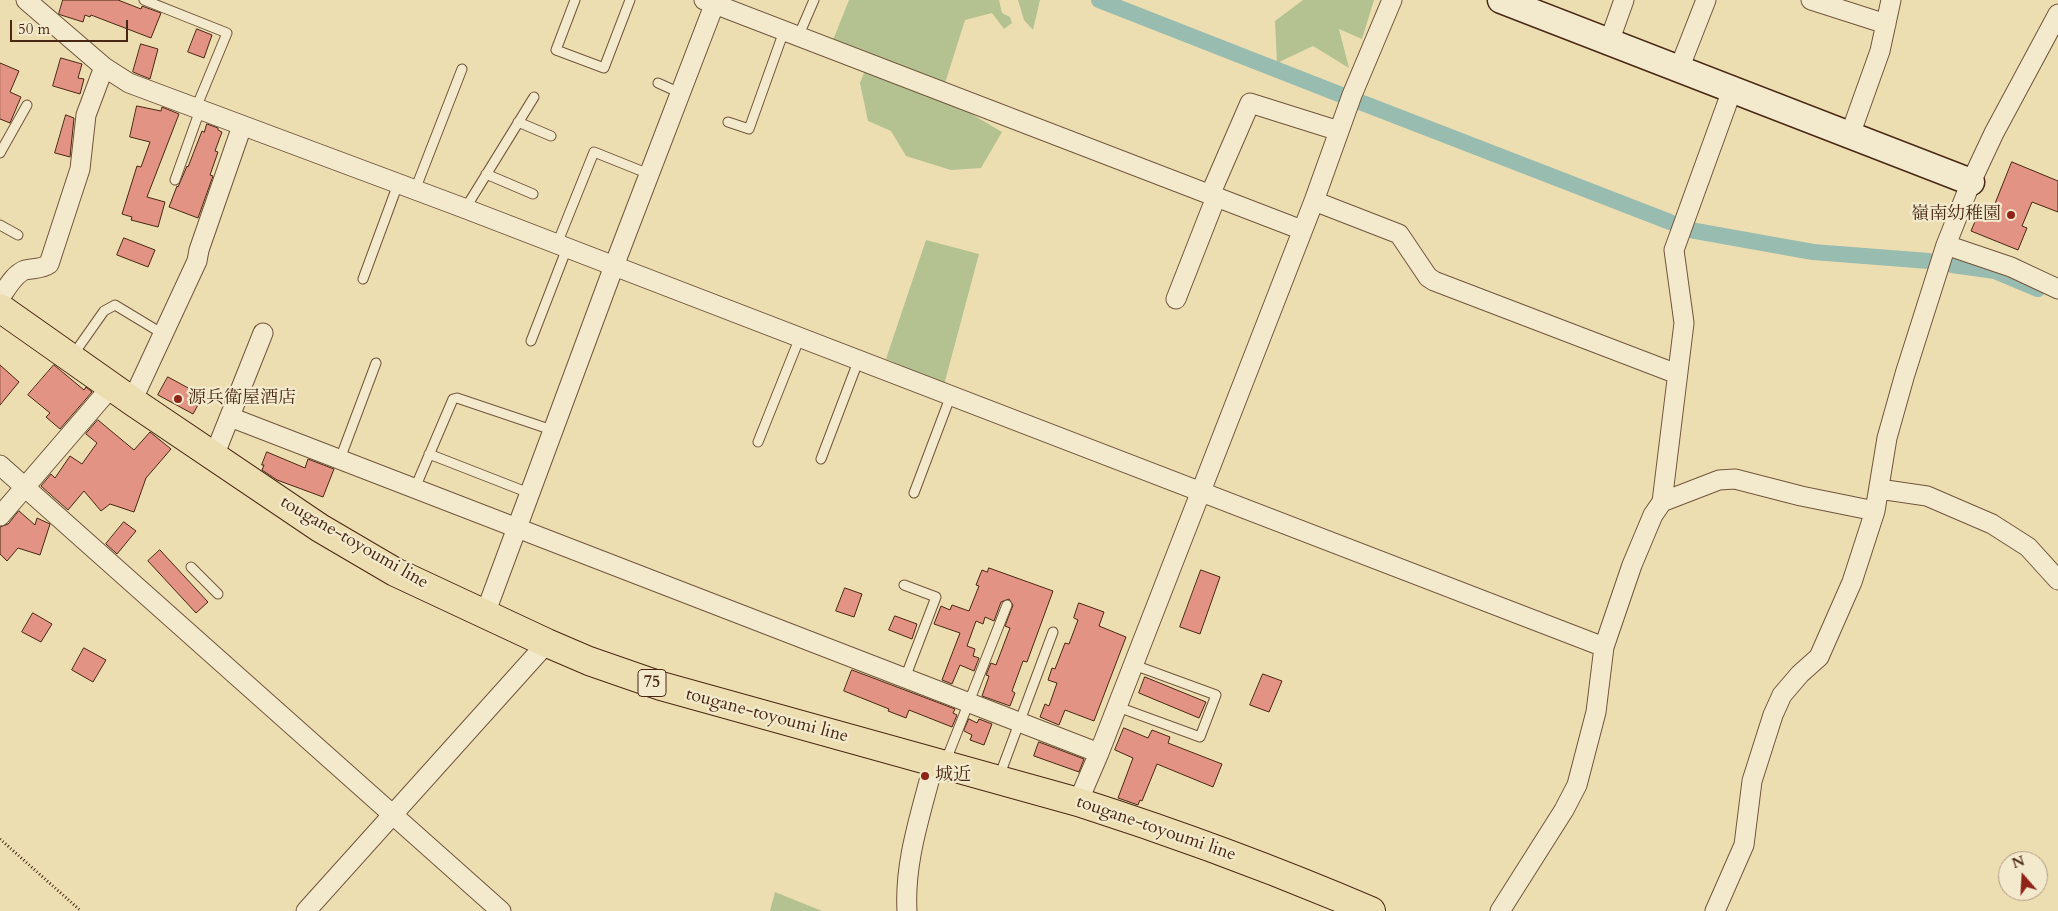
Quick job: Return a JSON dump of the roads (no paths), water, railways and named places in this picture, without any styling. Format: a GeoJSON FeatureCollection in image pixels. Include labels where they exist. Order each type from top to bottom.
{"type":"FeatureCollection","features":[{"type":"Feature","properties":{"kind":"main road","name":"tougane-toyoumi line"},"geometry":{"type":"LineString","coordinates":[[0,308],[122,394],[320,528],[395,572],[547,643],[589,661],[661,686],[1078,802],[1232,854],[1371,911]]}},
{"type":"Feature","properties":{"kind":"street"},"geometry":{"type":"LineString","coordinates":[[26,0],[104,67],[130,83],[1201,490],[1604,647]]}},
{"type":"Feature","properties":{"kind":"street"},"geometry":{"type":"LineString","coordinates":[[1078,802],[1100,753],[1314,201],[1339,131],[1392,0]]}},
{"type":"Feature","properties":{"kind":"street"},"geometry":{"type":"LineString","coordinates":[[1501,0],[1971,182]]}},
{"type":"Feature","properties":{"kind":"street"},"geometry":{"type":"LineString","coordinates":[[1609,42],[1624,0]]}},
{"type":"Feature","properties":{"kind":"street"},"geometry":{"type":"LineString","coordinates":[[1679,69],[1706,0]]}},
{"type":"Feature","properties":{"kind":"street"},"geometry":{"type":"LineString","coordinates":[[1811,0],[1886,24]]}},
{"type":"Feature","properties":{"kind":"street"},"geometry":{"type":"LineString","coordinates":[[1850,135],[1880,52],[1891,0]]}},
{"type":"Feature","properties":{"kind":"street"},"geometry":{"type":"LineString","coordinates":[[485,614],[552,430],[680,93],[711,1],[791,34],[1302,230]]}},
{"type":"Feature","properties":{"kind":"street"},"geometry":{"type":"LineString","coordinates":[[1715,911],[1744,845],[1752,781],[1773,715],[1782,695],[1800,674],[1819,657],[1852,582],[1875,511],[1887,438],[1946,245],[1971,182],[1994,133],[2058,14]]}},
{"type":"Feature","properties":{"kind":"street"},"geometry":{"type":"LineString","coordinates":[[0,298],[17,274],[23,271],[44,268],[49,264],[80,169],[86,115],[104,67]]}},
{"type":"Feature","properties":{"kind":"street"},"geometry":{"type":"LineString","coordinates":[[1500,911],[1564,810],[1577,785],[1596,712],[1604,647],[1632,566],[1653,515],[1662,502],[1684,323],[1674,250],[1732,90]]}},
{"type":"Feature","properties":{"kind":"street"},"geometry":{"type":"LineString","coordinates":[[1176,299],[1213,196],[1250,103],[1339,131]]}},
{"type":"Feature","properties":{"kind":"street"},"geometry":{"type":"LineString","coordinates":[[0,516],[25,488],[122,394],[163,334],[197,261],[199,250],[242,126]]}},
{"type":"Feature","properties":{"kind":"street"},"geometry":{"type":"LineString","coordinates":[[1314,201],[1399,234],[1428,277],[1434,281],[1677,374]]}},
{"type":"Feature","properties":{"kind":"street"},"geometry":{"type":"LineString","coordinates":[[1946,245],[2011,267],[2058,289]]}},
{"type":"Feature","properties":{"kind":"street"},"geometry":{"type":"LineString","coordinates":[[214,456],[263,333]]}},
{"type":"Feature","properties":{"kind":"street"},"geometry":{"type":"LineString","coordinates":[[230,417],[1100,753]]}},
{"type":"Feature","properties":{"kind":"street"},"geometry":{"type":"LineString","coordinates":[[0,465],[502,911]]}},
{"type":"Feature","properties":{"kind":"street"},"geometry":{"type":"LineString","coordinates":[[1662,502],[1719,480],[1736,479],[1801,496],[1875,511]]}},
{"type":"Feature","properties":{"kind":"street"},"geometry":{"type":"LineString","coordinates":[[1879,489],[1926,496],[1992,524],[2028,547],[2058,580]]}},
{"type":"Feature","properties":{"kind":"street"},"geometry":{"type":"LineString","coordinates":[[306,911],[547,643]]}},
{"type":"Feature","properties":{"kind":"street"},"geometry":{"type":"LineString","coordinates":[[910,908],[910,853],[939,763]]}},
{"type":"Feature","properties":{"kind":"lane"},"geometry":{"type":"LineString","coordinates":[[144,0],[227,33],[198,109],[175,180]]}},
{"type":"Feature","properties":{"kind":"lane"},"geometry":{"type":"LineString","coordinates":[[575,0],[556,50],[604,68],[630,0]]}},
{"type":"Feature","properties":{"kind":"lane"},"geometry":{"type":"LineString","coordinates":[[728,122],[749,129],[791,34],[814,0]]}},
{"type":"Feature","properties":{"kind":"lane"},"geometry":{"type":"LineString","coordinates":[[363,279],[462,69]]}},
{"type":"Feature","properties":{"kind":"lane"},"geometry":{"type":"LineString","coordinates":[[658,83],[680,93]]}},
{"type":"Feature","properties":{"kind":"lane"},"geometry":{"type":"LineString","coordinates":[[465,209],[534,97]]}},
{"type":"Feature","properties":{"kind":"lane"},"geometry":{"type":"LineString","coordinates":[[0,153],[27,106]]}},
{"type":"Feature","properties":{"kind":"lane"},"geometry":{"type":"LineString","coordinates":[[518,122],[551,136]]}},
{"type":"Feature","properties":{"kind":"lane"},"geometry":{"type":"LineString","coordinates":[[531,341],[594,152],[649,174]]}},
{"type":"Feature","properties":{"kind":"lane"},"geometry":{"type":"LineString","coordinates":[[486,174],[533,194]]}},
{"type":"Feature","properties":{"kind":"lane"},"geometry":{"type":"LineString","coordinates":[[0,224],[18,235]]}},
{"type":"Feature","properties":{"kind":"lane"},"geometry":{"type":"LineString","coordinates":[[72,358],[104,311],[115,305],[163,334]]}},
{"type":"Feature","properties":{"kind":"lane"},"geometry":{"type":"LineString","coordinates":[[758,442],[800,337]]}},
{"type":"Feature","properties":{"kind":"lane"},"geometry":{"type":"LineString","coordinates":[[821,459],[859,360]]}},
{"type":"Feature","properties":{"kind":"lane"},"geometry":{"type":"LineString","coordinates":[[340,459],[376,363]]}},
{"type":"Feature","properties":{"kind":"lane"},"geometry":{"type":"LineString","coordinates":[[914,493],[951,395]]}},
{"type":"Feature","properties":{"kind":"lane"},"geometry":{"type":"LineString","coordinates":[[415,488],[453,399],[457,398],[552,430]]}},
{"type":"Feature","properties":{"kind":"lane"},"geometry":{"type":"LineString","coordinates":[[429,454],[529,493]]}},
{"type":"Feature","properties":{"kind":"lane"},"geometry":{"type":"LineString","coordinates":[[191,567],[218,594]]}},
{"type":"Feature","properties":{"kind":"lane"},"geometry":{"type":"LineString","coordinates":[[904,585],[936,597],[905,678]]}},
{"type":"Feature","properties":{"kind":"lane"},"geometry":{"type":"LineString","coordinates":[[939,763],[969,703],[1007,605]]}},
{"type":"Feature","properties":{"kind":"lane"},"geometry":{"type":"LineString","coordinates":[[998,780],[1053,632]]}},
{"type":"Feature","properties":{"kind":"lane"},"geometry":{"type":"LineString","coordinates":[[1118,707],[1200,737],[1216,695],[1134,665]]}},
{"type":"Feature","properties":{"kind":"waterway"},"geometry":{"type":"LineString","coordinates":[[1099,0],[1344,96]]}},
{"type":"Feature","properties":{"kind":"waterway"},"geometry":{"type":"LineString","coordinates":[[1360,102],[1670,222]]}},
{"type":"Feature","properties":{"kind":"waterway"},"geometry":{"type":"LineString","coordinates":[[1690,230],[1813,252],[1929,261]]}},
{"type":"Feature","properties":{"kind":"waterway"},"geometry":{"type":"LineString","coordinates":[[1952,265],[1995,271],[2038,289]]}},
{"type":"Feature","properties":{"kind":"place","name":"嶺南幼稚園"},"geometry":{"type":"Point","coordinates":[2011,215]}},
{"type":"Feature","properties":{"kind":"place","name":"源兵衛屋酒店"},"geometry":{"type":"Point","coordinates":[178,399]}},
{"type":"Feature","properties":{"kind":"place","name":"城近"},"geometry":{"type":"Point","coordinates":[925,776]}}]}
